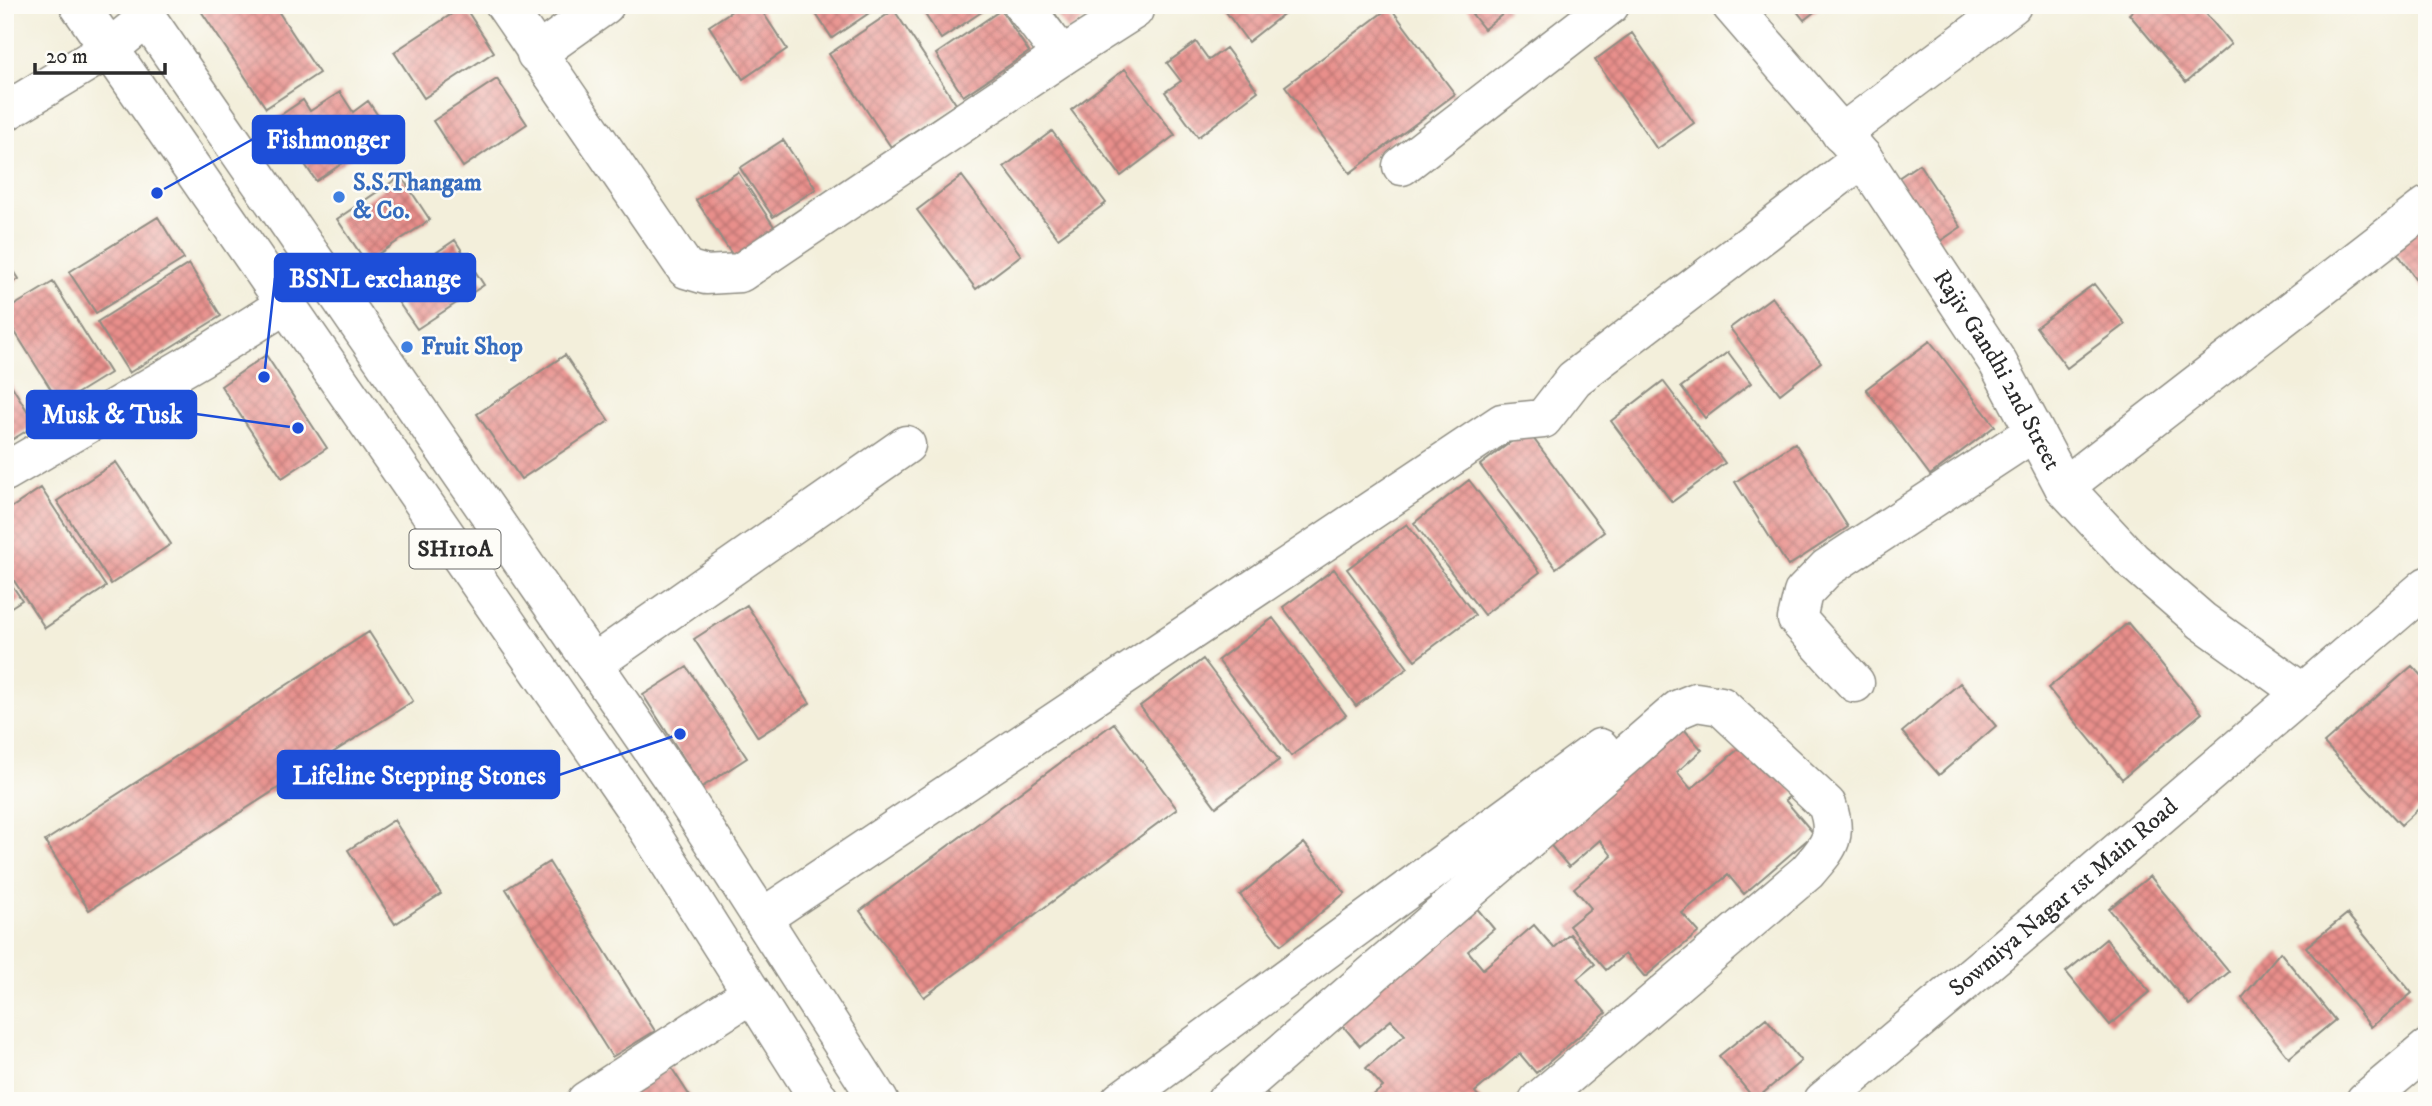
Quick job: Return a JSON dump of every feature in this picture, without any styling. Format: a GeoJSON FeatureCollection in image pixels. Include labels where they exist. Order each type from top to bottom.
{"type":"FeatureCollection","features":[{"type":"Feature","properties":{"kind":"street","name":"SH110A"},"geometry":{"type":"LineString","coordinates":[[79,5],[636,810],[820,1101]]}},
{"type":"Feature","properties":{"kind":"street"},"geometry":{"type":"LineString","coordinates":[[505,5],[685,269],[706,275],[740,273],[1062,55],[1134,10]]}},
{"type":"Feature","properties":{"kind":"street"},"geometry":{"type":"LineString","coordinates":[[536,54],[605,5]]}},
{"type":"Feature","properties":{"kind":"street"},"geometry":{"type":"LineString","coordinates":[[1023,5],[1062,55]]}},
{"type":"Feature","properties":{"kind":"street"},"geometry":{"type":"LineString","coordinates":[[1402,166],[1611,5]]}},
{"type":"Feature","properties":{"kind":"street","name":"Rajiv Gandhi 2nd Street"},"geometry":{"type":"LineString","coordinates":[[1731,5],[1852,146],[1998,363],[2064,487],[2132,560],[2202,621],[2302,693]]}},
{"type":"Feature","properties":{"kind":"street"},"geometry":{"type":"LineString","coordinates":[[762,918],[1502,423],[1543,419],[1574,379],[1852,146],[2012,5]]}},
{"type":"Feature","properties":{"kind":"street","name":"SH110A"},"geometry":{"type":"LineString","coordinates":[[142,12],[676,783],[879,1101]]}},
{"type":"Feature","properties":{"kind":"street"},"geometry":{"type":"LineString","coordinates":[[5,111],[108,49],[142,12]]}},
{"type":"Feature","properties":{"kind":"street"},"geometry":{"type":"LineString","coordinates":[[2064,487],[2427,206]]}},
{"type":"Feature","properties":{"kind":"street"},"geometry":{"type":"LineString","coordinates":[[5,472],[202,357],[286,304]]}},
{"type":"Feature","properties":{"kind":"street"},"geometry":{"type":"LineString","coordinates":[[1855,682],[1797,618],[1803,593],[1827,568],[2034,432]]}},
{"type":"Feature","properties":{"kind":"street"},"geometry":{"type":"LineString","coordinates":[[593,664],[906,445]]}},
{"type":"Feature","properties":{"kind":"street","name":"Sowmiya Nagar 1st Main Road"},"geometry":{"type":"LineString","coordinates":[[1823,1101],[2427,586]]}},
{"type":"Feature","properties":{"kind":"street"},"geometry":{"type":"LineString","coordinates":[[1226,1101],[1679,709],[1696,702],[1721,706],[1827,805],[1834,823],[1831,844],[1807,872],[1538,1101]]}},
{"type":"Feature","properties":{"kind":"street"},"geometry":{"type":"LineString","coordinates":[[1120,1101],[1615,737]]}},
{"type":"Feature","properties":{"kind":"street"},"geometry":{"type":"LineString","coordinates":[[636,810],[676,783]]}},
{"type":"Feature","properties":{"kind":"street"},"geometry":{"type":"LineString","coordinates":[[586,1101],[752,993]]}},
{"type":"Feature","properties":{"kind":"street"},"geometry":{"type":"LineString","coordinates":[[2365,1101],[2427,1049]]}},
{"type":"Feature","properties":{"kind":"building"},"geometry":{"type":"Polygon","coordinates":[[[197,5],[274,5],[319,73],[266,108],[197,5]]]}},
{"type":"Feature","properties":{"kind":"building"},"geometry":{"type":"Polygon","coordinates":[[[741,5],[758,5],[787,49],[743,79],[709,26],[741,5]]]}},
{"type":"Feature","properties":{"kind":"building"},"geometry":{"type":"Polygon","coordinates":[[[810,5],[881,5],[832,38],[810,5]]]}},
{"type":"Feature","properties":{"kind":"building"},"geometry":{"type":"Polygon","coordinates":[[[919,5],[992,5],[941,39],[919,5]]]}},
{"type":"Feature","properties":{"kind":"building"},"geometry":{"type":"Polygon","coordinates":[[[1049,5],[1098,5],[1100,9],[1067,31],[1049,5]]]}},
{"type":"Feature","properties":{"kind":"building"},"geometry":{"type":"Polygon","coordinates":[[[1221,5],[1281,5],[1286,12],[1248,42],[1221,5]]]}},
{"type":"Feature","properties":{"kind":"building"},"geometry":{"type":"Polygon","coordinates":[[[1465,5],[1505,5],[1508,10],[1484,29],[1465,5]]]}},
{"type":"Feature","properties":{"kind":"building"},"geometry":{"type":"Polygon","coordinates":[[[1792,5],[1823,5],[1804,20],[1792,5]]]}},
{"type":"Feature","properties":{"kind":"building"},"geometry":{"type":"Polygon","coordinates":[[[2139,5],[2199,5],[2231,44],[2186,82],[2129,14],[2139,5]]]}},
{"type":"Feature","properties":{"kind":"building"},"geometry":{"type":"Polygon","coordinates":[[[464,6],[494,52],[424,98],[394,52],[464,6]]]}},
{"type":"Feature","properties":{"kind":"building"},"geometry":{"type":"Polygon","coordinates":[[[1390,7],[1455,94],[1350,173],[1285,86],[1390,7]]]}},
{"type":"Feature","properties":{"kind":"building"},"geometry":{"type":"Polygon","coordinates":[[[894,10],[956,104],[891,147],[829,54],[894,10]]]}},
{"type":"Feature","properties":{"kind":"building"},"geometry":{"type":"Polygon","coordinates":[[[1001,10],[1029,52],[963,96],[936,54],[1001,10]]]}},
{"type":"Feature","properties":{"kind":"building"},"geometry":{"type":"Polygon","coordinates":[[[1632,33],[1694,123],[1657,149],[1595,60],[1632,33]]]}},
{"type":"Feature","properties":{"kind":"building"},"geometry":{"type":"Polygon","coordinates":[[[1196,42],[1209,60],[1226,48],[1258,91],[1198,137],[1165,92],[1181,81],[1167,63],[1196,42]]]}},
{"type":"Feature","properties":{"kind":"building"},"geometry":{"type":"Polygon","coordinates":[[[5,68],[12,78],[5,82],[5,68]]]}},
{"type":"Feature","properties":{"kind":"building"},"geometry":{"type":"Polygon","coordinates":[[[1125,69],[1175,135],[1121,176],[1071,110],[1125,69]]]}},
{"type":"Feature","properties":{"kind":"building"},"geometry":{"type":"Polygon","coordinates":[[[497,79],[527,124],[463,167],[433,121],[497,79]]]}},
{"type":"Feature","properties":{"kind":"building"},"geometry":{"type":"Polygon","coordinates":[[[340,92],[353,112],[368,101],[389,132],[316,181],[275,119],[303,100],[310,111],[340,92]]]}},
{"type":"Feature","properties":{"kind":"building"},"geometry":{"type":"Polygon","coordinates":[[[1052,131],[1106,203],[1058,238],[1004,167],[1052,131]]]}},
{"type":"Feature","properties":{"kind":"building"},"geometry":{"type":"Polygon","coordinates":[[[783,140],[816,189],[773,217],[740,168],[783,140]]]}},
{"type":"Feature","properties":{"kind":"building"},"geometry":{"type":"Polygon","coordinates":[[[1919,164],[1961,227],[1927,250],[1885,187],[1919,164]]]}},
{"type":"Feature","properties":{"kind":"building"},"geometry":{"type":"Polygon","coordinates":[[[738,172],[777,231],[735,259],[696,200],[738,172]]]}},
{"type":"Feature","properties":{"kind":"building"},"geometry":{"type":"Polygon","coordinates":[[[401,176],[430,220],[366,262],[337,219],[401,176]]]}},
{"type":"Feature","properties":{"kind":"building"},"geometry":{"type":"Polygon","coordinates":[[[962,176],[1021,255],[976,289],[917,210],[962,176]]]}},
{"type":"Feature","properties":{"kind":"building"},"geometry":{"type":"Polygon","coordinates":[[[158,217],[184,259],[96,313],[69,272],[158,217]]]}},
{"type":"Feature","properties":{"kind":"building"},"geometry":{"type":"Polygon","coordinates":[[[2427,224],[2427,295],[2391,244],[2427,224]]]}},
{"type":"Feature","properties":{"kind":"building"},"geometry":{"type":"Polygon","coordinates":[[[455,240],[484,285],[417,329],[387,286],[455,240]]]}},
{"type":"Feature","properties":{"kind":"building"},"geometry":{"type":"Polygon","coordinates":[[[5,257],[19,279],[5,287],[5,257]]]}},
{"type":"Feature","properties":{"kind":"building"},"geometry":{"type":"Polygon","coordinates":[[[189,264],[221,316],[129,373],[97,322],[189,264]]]}},
{"type":"Feature","properties":{"kind":"building"},"geometry":{"type":"Polygon","coordinates":[[[53,282],[110,373],[60,404],[5,316],[5,311],[53,282]]]}},
{"type":"Feature","properties":{"kind":"building"},"geometry":{"type":"Polygon","coordinates":[[[2094,284],[2125,324],[2067,368],[2036,327],[2094,284]]]}},
{"type":"Feature","properties":{"kind":"building"},"geometry":{"type":"Polygon","coordinates":[[[1772,297],[1821,362],[1780,394],[1730,328],[1772,297]]]}},
{"type":"Feature","properties":{"kind":"building"},"geometry":{"type":"Polygon","coordinates":[[[1930,341],[1995,426],[1930,475],[1866,389],[1930,341]]]}},
{"type":"Feature","properties":{"kind":"building"},"geometry":{"type":"Polygon","coordinates":[[[1728,352],[1751,383],[1705,418],[1681,387],[1728,352]]]}},
{"type":"Feature","properties":{"kind":"building"},"geometry":{"type":"Polygon","coordinates":[[[266,355],[327,448],[282,478],[221,386],[266,355]]]}},
{"type":"Feature","properties":{"kind":"building"},"geometry":{"type":"Polygon","coordinates":[[[565,355],[609,421],[521,479],[477,414],[565,355]]]}},
{"type":"Feature","properties":{"kind":"building"},"geometry":{"type":"Polygon","coordinates":[[[5,375],[36,425],[5,444],[5,375]]]}},
{"type":"Feature","properties":{"kind":"building"},"geometry":{"type":"Polygon","coordinates":[[[1663,381],[1725,463],[1672,502],[1611,421],[1663,381]]]}},
{"type":"Feature","properties":{"kind":"building"},"geometry":{"type":"Polygon","coordinates":[[[1527,430],[1604,532],[1556,568],[1480,465],[1527,430]]]}},
{"type":"Feature","properties":{"kind":"building"},"geometry":{"type":"Polygon","coordinates":[[[1795,443],[1848,527],[1788,566],[1735,482],[1795,443]]]}},
{"type":"Feature","properties":{"kind":"building"},"geometry":{"type":"Polygon","coordinates":[[[116,462],[171,544],[111,584],[57,501],[116,462]]]}},
{"type":"Feature","properties":{"kind":"building"},"geometry":{"type":"Polygon","coordinates":[[[1469,480],[1540,572],[1484,615],[1414,523],[1469,480]]]}},
{"type":"Feature","properties":{"kind":"building"},"geometry":{"type":"Polygon","coordinates":[[[41,488],[106,587],[45,628],[5,567],[5,512],[41,488]]]}},
{"type":"Feature","properties":{"kind":"building"},"geometry":{"type":"Polygon","coordinates":[[[1407,524],[1475,615],[1415,660],[1347,569],[1407,524]]]}},
{"type":"Feature","properties":{"kind":"building"},"geometry":{"type":"Polygon","coordinates":[[[1334,569],[1408,668],[1356,706],[1283,607],[1334,569]]]}},
{"type":"Feature","properties":{"kind":"building"},"geometry":{"type":"Polygon","coordinates":[[[5,575],[22,600],[5,611],[5,575]]]}},
{"type":"Feature","properties":{"kind":"building"},"geometry":{"type":"Polygon","coordinates":[[[747,605],[810,703],[758,737],[694,639],[747,605]]]}},
{"type":"Feature","properties":{"kind":"building"},"geometry":{"type":"Polygon","coordinates":[[[1273,618],[1346,715],[1291,756],[1218,660],[1273,618]]]}},
{"type":"Feature","properties":{"kind":"building"},"geometry":{"type":"Polygon","coordinates":[[[2128,623],[2202,713],[2122,779],[2048,688],[2128,623]]]}},
{"type":"Feature","properties":{"kind":"building"},"geometry":{"type":"Polygon","coordinates":[[[369,632],[413,701],[89,910],[45,841],[369,632]]]}},
{"type":"Feature","properties":{"kind":"building"},"geometry":{"type":"Polygon","coordinates":[[[1203,659],[1279,760],[1216,807],[1140,706],[1203,659]]]}},
{"type":"Feature","properties":{"kind":"building"},"geometry":{"type":"Polygon","coordinates":[[[2412,666],[2427,682],[2427,801],[2401,825],[2324,743],[2412,666]]]}},
{"type":"Feature","properties":{"kind":"building"},"geometry":{"type":"Polygon","coordinates":[[[687,667],[747,758],[702,787],[643,695],[687,667]]]}},
{"type":"Feature","properties":{"kind":"building"},"geometry":{"type":"Polygon","coordinates":[[[1960,683],[1996,726],[1939,775],[1902,732],[1960,683]]]}},
{"type":"Feature","properties":{"kind":"building"},"geometry":{"type":"Polygon","coordinates":[[[1677,721],[1702,750],[1677,772],[1691,789],[1742,746],[1795,792],[1785,800],[1814,834],[1744,894],[1728,875],[1682,913],[1699,932],[1645,977],[1625,954],[1606,970],[1569,926],[1591,908],[1574,888],[1612,856],[1600,840],[1569,867],[1542,835],[1677,721]]]}},
{"type":"Feature","properties":{"kind":"building"},"geometry":{"type":"Polygon","coordinates":[[[1114,723],[1177,809],[924,997],[860,911],[1114,723]]]}},
{"type":"Feature","properties":{"kind":"building"},"geometry":{"type":"Polygon","coordinates":[[[394,820],[441,894],[395,924],[348,850],[394,820]]]}},
{"type":"Feature","properties":{"kind":"building"},"geometry":{"type":"Polygon","coordinates":[[[1304,843],[1345,893],[1281,945],[1240,895],[1304,843]]]}},
{"type":"Feature","properties":{"kind":"building"},"geometry":{"type":"Polygon","coordinates":[[[549,862],[655,1031],[612,1057],[506,889],[549,862]]]}},
{"type":"Feature","properties":{"kind":"building"},"geometry":{"type":"Polygon","coordinates":[[[2150,876],[2229,972],[2189,1005],[2109,909],[2150,876]]]}},
{"type":"Feature","properties":{"kind":"building"},"geometry":{"type":"Polygon","coordinates":[[[1470,900],[1494,929],[1468,951],[1483,969],[1534,925],[1554,948],[1570,934],[1595,964],[1577,979],[1606,1013],[1536,1073],[1520,1054],[1475,1092],[1482,1101],[1366,1101],[1383,1087],[1366,1068],[1405,1035],[1391,1020],[1360,1046],[1333,1014],[1470,900]]]}},
{"type":"Feature","properties":{"kind":"building"},"geometry":{"type":"Polygon","coordinates":[[[2347,914],[2412,993],[2371,1027],[2306,947],[2347,914]]]}},
{"type":"Feature","properties":{"kind":"building"},"geometry":{"type":"Polygon","coordinates":[[[2106,939],[2150,992],[2110,1025],[2066,972],[2106,939]]]}},
{"type":"Feature","properties":{"kind":"building"},"geometry":{"type":"Polygon","coordinates":[[[2280,952],[2335,1020],[2289,1058],[2242,998],[2280,952]]]}},
{"type":"Feature","properties":{"kind":"building"},"geometry":{"type":"Polygon","coordinates":[[[1766,1018],[1801,1061],[1755,1100],[1719,1056],[1766,1018]]]}},
{"type":"Feature","properties":{"kind":"building"},"geometry":{"type":"Polygon","coordinates":[[[671,1067],[693,1101],[633,1101],[628,1093],[671,1067]]]}},
{"type":"Feature","properties":{"kind":"building"},"geometry":{"type":"Polygon","coordinates":[[[1259,1084],[1274,1101],[1239,1101],[1259,1084]]]}},
{"type":"Feature","properties":{"kind":"building"},"geometry":{"type":"Polygon","coordinates":[[[5,1087],[12,1101],[5,1101],[5,1087]]]}},
{"type":"Feature","properties":{"kind":"building"},"geometry":{"type":"Polygon","coordinates":[[[2126,1093],[2132,1101],[2116,1101],[2126,1093]]]}},
{"type":"Feature","properties":{"kind":"place","name":"Fishmonger"},"geometry":{"type":"Point","coordinates":[157,193]}},
{"type":"Feature","properties":{"kind":"place","name":"S.S.Thangam & Co."},"geometry":{"type":"Point","coordinates":[339,197]}},
{"type":"Feature","properties":{"kind":"place","name":"Fruit Shop"},"geometry":{"type":"Point","coordinates":[407,347]}},
{"type":"Feature","properties":{"kind":"place","name":"BSNL exchange"},"geometry":{"type":"Point","coordinates":[264,377]}},
{"type":"Feature","properties":{"kind":"place","name":"Musk & Tusk"},"geometry":{"type":"Point","coordinates":[298,428]}},
{"type":"Feature","properties":{"kind":"place","name":"Lifeline Stepping Stones"},"geometry":{"type":"Point","coordinates":[680,734]}}]}
